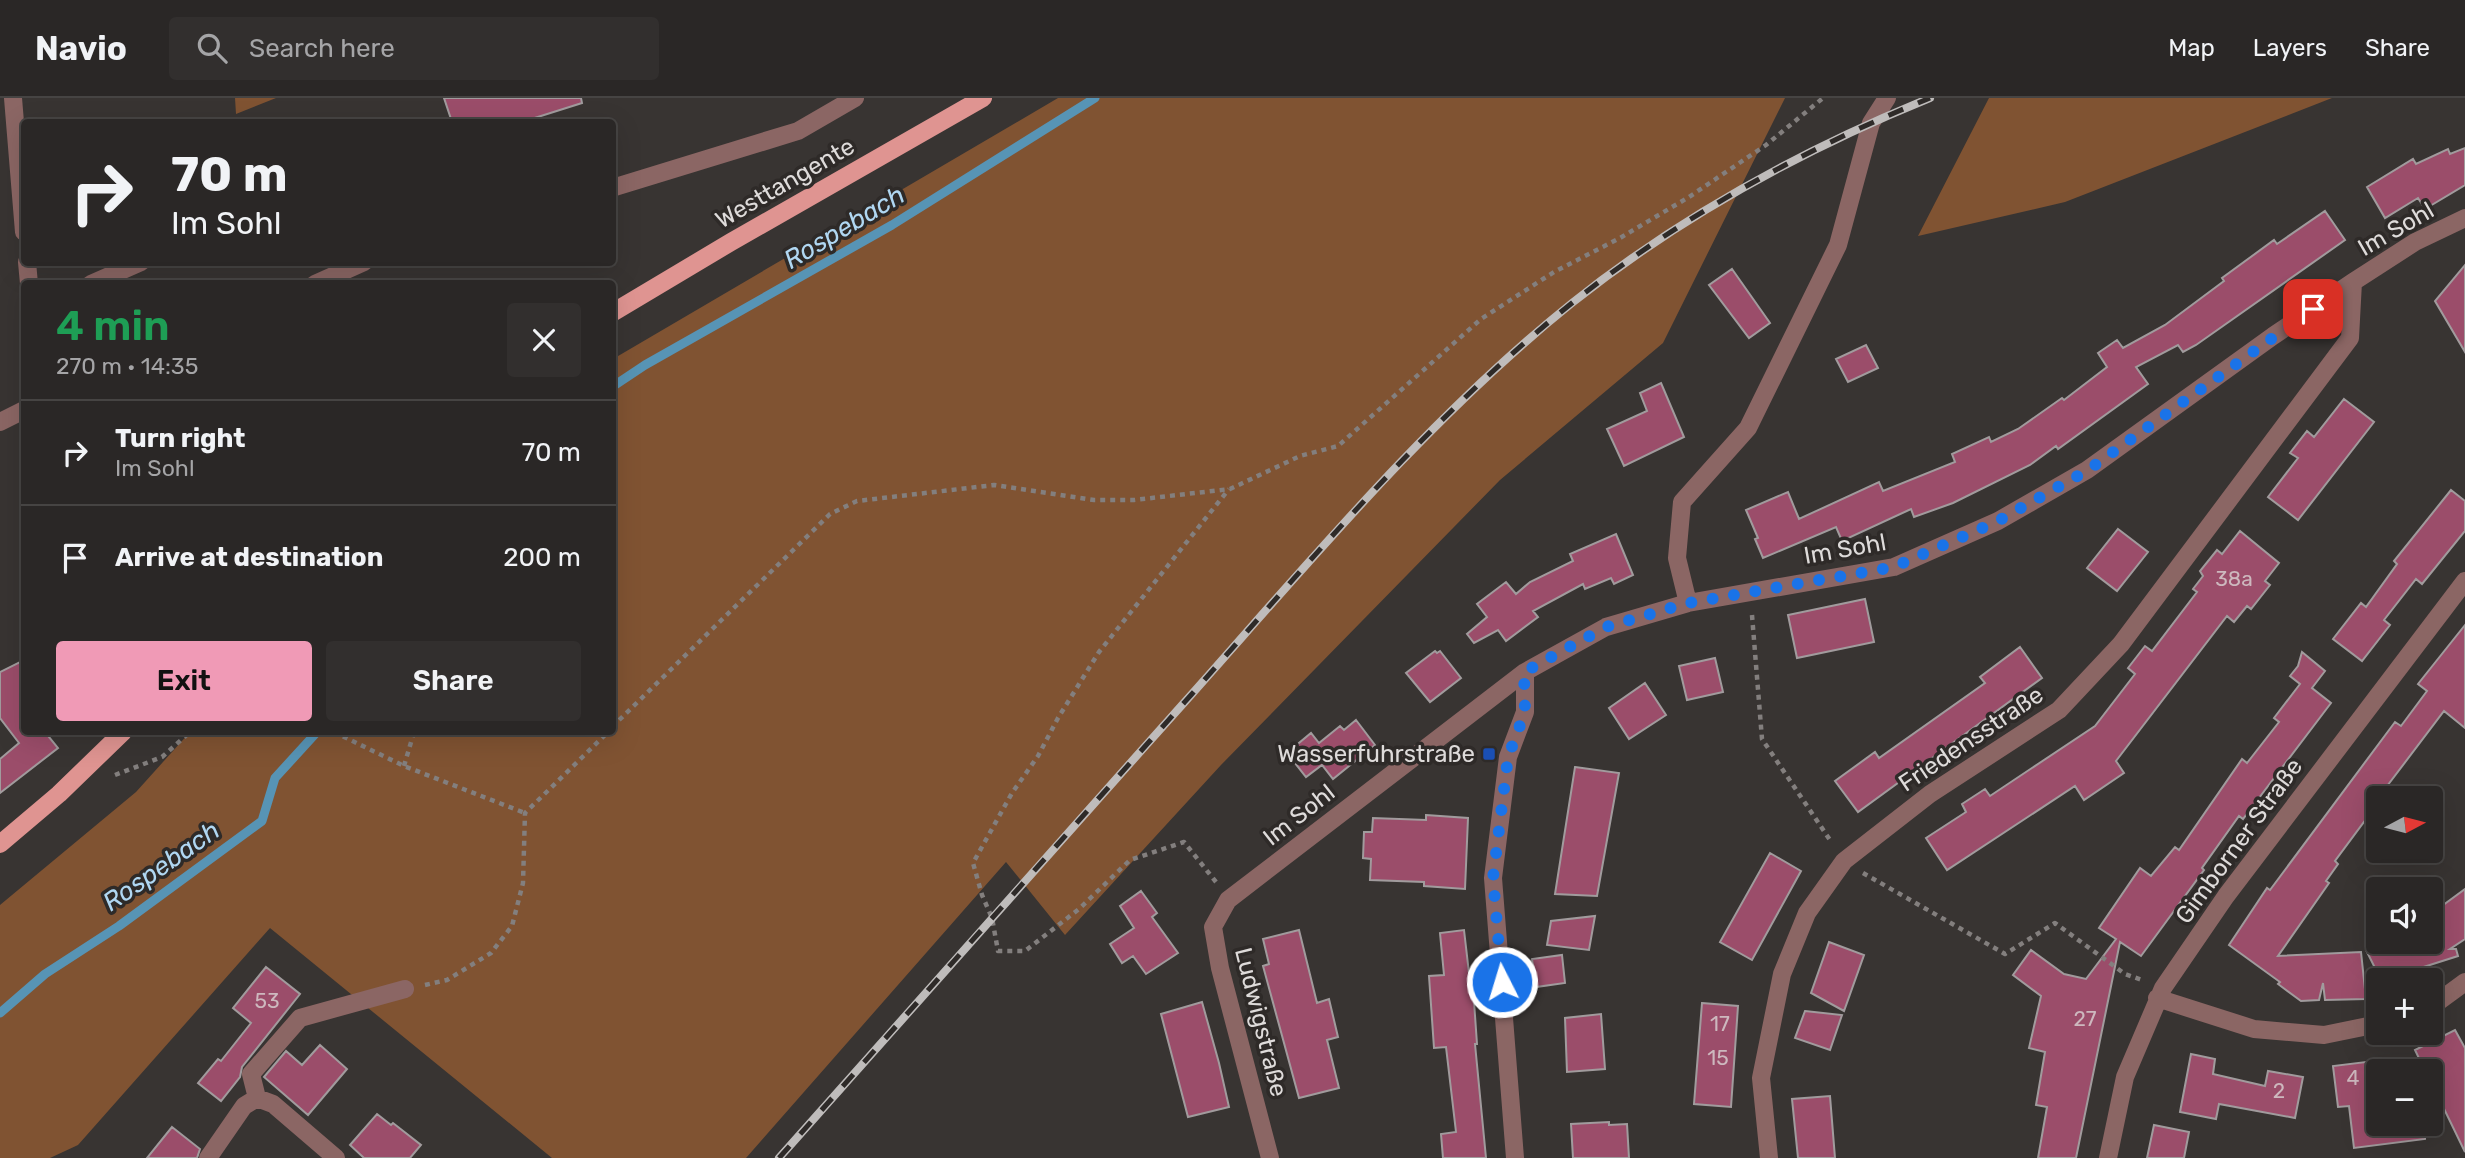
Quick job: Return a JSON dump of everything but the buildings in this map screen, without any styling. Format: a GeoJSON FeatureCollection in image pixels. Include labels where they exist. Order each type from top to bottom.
{"type":"FeatureCollection","features":[{"type":"Feature","properties":{"kind":"main road","name":"Westtangente"},"geometry":{"type":"LineString","coordinates":[[616,311],[983,98]]}},
{"type":"Feature","properties":{"kind":"main road"},"geometry":{"type":"LineString","coordinates":[[0,844],[59,794],[120,735]]}},
{"type":"Feature","properties":{"kind":"street"},"geometry":{"type":"LineString","coordinates":[[13,98],[21,195]]}},
{"type":"Feature","properties":{"kind":"street"},"geometry":{"type":"LineString","coordinates":[[616,187],[798,131],[855,98]]}},
{"type":"Feature","properties":{"kind":"street"},"geometry":{"type":"LineString","coordinates":[[1688,603],[1677,558],[1682,502],[1748,428],[1838,244],[1871,123],[1887,98]]}},
{"type":"Feature","properties":{"kind":"street","name":"Im Sohl"},"geometry":{"type":"LineString","coordinates":[[1228,900],[1524,672],[1606,627],[1688,603],[1894,567],[1998,521],[2088,470],[2273,336],[2353,282],[2415,242],[2465,218]]}},
{"type":"Feature","properties":{"kind":"street"},"geometry":{"type":"LineString","coordinates":[[100,280],[132,266]]}},
{"type":"Feature","properties":{"kind":"street"},"geometry":{"type":"LineString","coordinates":[[324,280],[355,266]]}},
{"type":"Feature","properties":{"kind":"street","name":"Friedensstraße"},"geometry":{"type":"LineString","coordinates":[[1769,1158],[1761,1077],[1782,974],[1807,913],[1844,861],[1930,794],[2059,710],[2121,644],[2350,338],[2353,282]]}},
{"type":"Feature","properties":{"kind":"street"},"geometry":{"type":"LineString","coordinates":[[0,422],[21,412]]}},
{"type":"Feature","properties":{"kind":"street","name":"Gimborner Straße"},"geometry":{"type":"LineString","coordinates":[[2108,1158],[2124,1077],[2160,993],[2227,896],[2465,581]]}},
{"type":"Feature","properties":{"kind":"street"},"geometry":{"type":"LineString","coordinates":[[1515,1158],[1493,878],[1508,757],[1525,712],[1524,672]]}},
{"type":"Feature","properties":{"kind":"street","name":"Ludwigstraße"},"geometry":{"type":"LineString","coordinates":[[1228,900],[1213,927],[1220,968],[1270,1158]]}},
{"type":"Feature","properties":{"kind":"street"},"geometry":{"type":"LineString","coordinates":[[2443,998],[2465,982]]}},
{"type":"Feature","properties":{"kind":"street"},"geometry":{"type":"LineString","coordinates":[[257,1098],[251,1074],[300,1018],[405,989]]}},
{"type":"Feature","properties":{"kind":"street"},"geometry":{"type":"LineString","coordinates":[[2160,993],[2254,1029],[2324,1035],[2366,1026]]}},
{"type":"Feature","properties":{"kind":"street"},"geometry":{"type":"LineString","coordinates":[[208,1158],[244,1106],[257,1098]]}},
{"type":"Feature","properties":{"kind":"street"},"geometry":{"type":"LineString","coordinates":[[257,1098],[273,1104],[336,1158]]}},
{"type":"Feature","properties":{"kind":"path"},"geometry":{"type":"LineString","coordinates":[[616,723],[830,514],[857,501],[994,485],[1094,500],[1134,500],[1230,489],[1300,456],[1338,446],[1481,319],[1554,272],[1689,197],[1766,145],[1823,98]]}},
{"type":"Feature","properties":{"kind":"path"},"geometry":{"type":"LineString","coordinates":[[1228,900],[1184,842],[1130,860],[1079,909],[1025,951],[998,951],[992,918],[973,863],[1012,793],[1038,756],[1099,652],[1230,489]]}},
{"type":"Feature","properties":{"kind":"path"},"geometry":{"type":"LineString","coordinates":[[1749,591],[1762,739],[1844,861],[2005,954],[2055,923],[2125,974],[2160,993]]}},
{"type":"Feature","properties":{"kind":"path"},"geometry":{"type":"LineString","coordinates":[[72,780],[121,774],[162,757],[187,735]]}},
{"type":"Feature","properties":{"kind":"path"},"geometry":{"type":"LineString","coordinates":[[340,735],[404,766],[525,813]]}},
{"type":"Feature","properties":{"kind":"path"},"geometry":{"type":"LineString","coordinates":[[404,766],[413,735]]}},
{"type":"Feature","properties":{"kind":"path"},"geometry":{"type":"LineString","coordinates":[[405,989],[447,980],[491,953],[512,926],[523,883],[525,813],[605,735]]}},
{"type":"Feature","properties":{"kind":"shaded area"},"geometry":{"type":"Polygon","coordinates":[[[235,98],[276,98],[236,114],[235,98]]]}},
{"type":"Feature","properties":{"kind":"shaded area"},"geometry":{"type":"Polygon","coordinates":[[[1058,98],[1785,98],[1663,343],[1500,480],[1221,765],[1065,935],[1006,862],[746,1158],[552,1158],[270,928],[78,1145],[50,1158],[0,1158],[0,905],[136,792],[187,735],[616,735],[616,357],[1058,98]]]}},
{"type":"Feature","properties":{"kind":"shaded area"},"geometry":{"type":"Polygon","coordinates":[[[1989,98],[2332,98],[2065,202],[1918,236],[1989,98]]]}},
{"type":"Feature","properties":{"kind":"waterway","name":"Rospebach"},"geometry":{"type":"LineString","coordinates":[[616,384],[645,365],[892,225],[1095,98]]}},
{"type":"Feature","properties":{"kind":"waterway","name":"Rospebach"},"geometry":{"type":"LineString","coordinates":[[0,1013],[45,974],[119,926],[262,821],[275,778],[314,735]]}},
{"type":"Feature","properties":{"kind":"railway"},"geometry":{"type":"LineString","coordinates":[[779,1158],[1327,541],[1470,393],[1572,303],[1699,214],[1789,163],[1930,98]]}},
{"type":"Feature","properties":{"kind":"place","name":"Wasserfuhrstraße"},"geometry":{"type":"Point","coordinates":[1489,754]}},
{"type":"Feature","properties":{"kind":"route"},"geometry":{"type":"LineString","coordinates":[[1502,982],[1493,878],[1508,757],[1525,712],[1524,672],[1606,627],[1688,603],[1894,567],[1998,521],[2088,470],[2313,309]]}}]}
